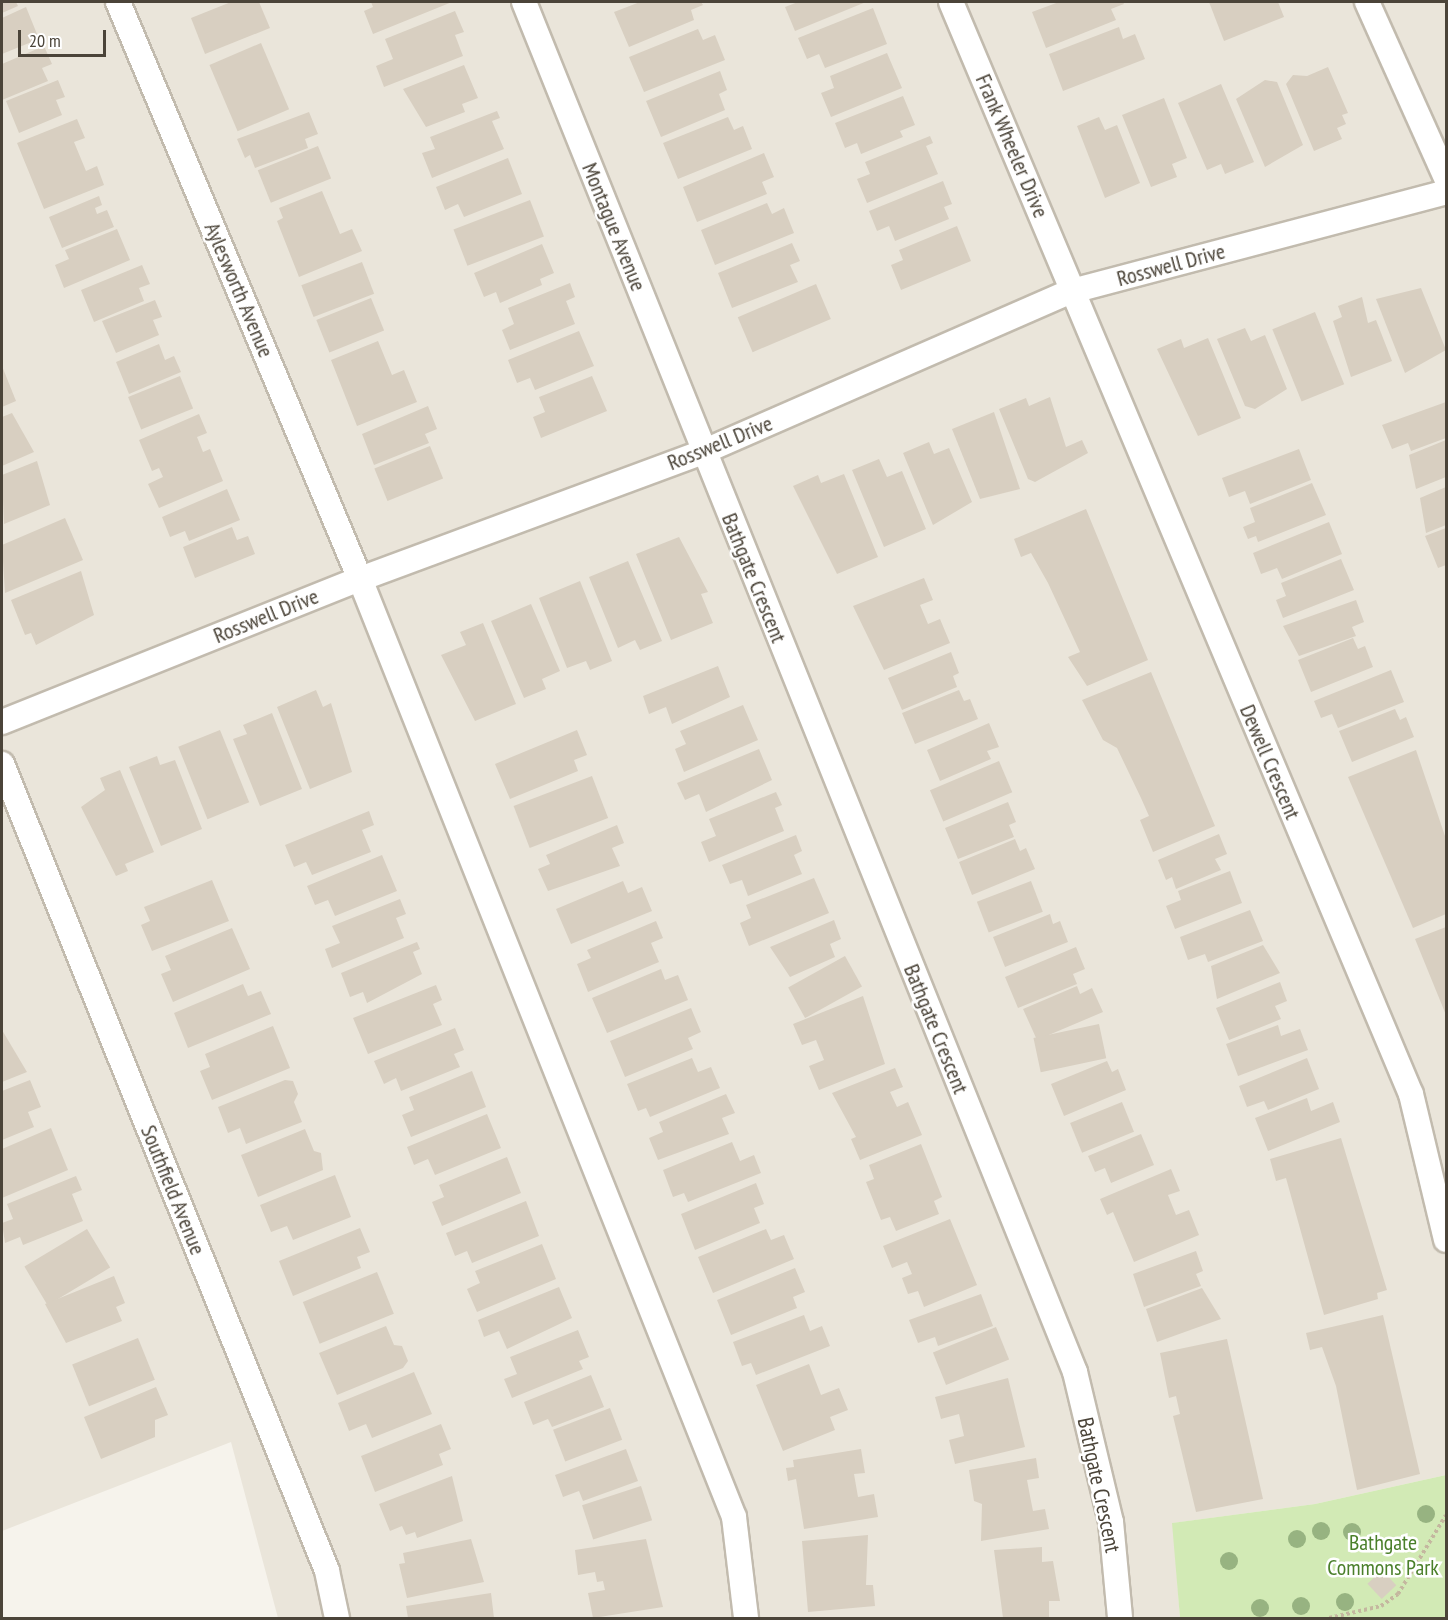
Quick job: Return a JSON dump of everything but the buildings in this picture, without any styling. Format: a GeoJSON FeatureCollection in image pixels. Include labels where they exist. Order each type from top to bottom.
{"type":"FeatureCollection","features":[{"type":"Feature","properties":{"kind":"street","name":"Aylesworth Avenue"},"geometry":{"type":"LineString","coordinates":[[117,2],[360,579]]}},
{"type":"Feature","properties":{"kind":"street","name":"Montague Avenue"},"geometry":{"type":"LineString","coordinates":[[524,2],[703,452]]}},
{"type":"Feature","properties":{"kind":"street","name":"Frank Wheeler Drive"},"geometry":{"type":"LineString","coordinates":[[951,2],[1072,291]]}},
{"type":"Feature","properties":{"kind":"street"},"geometry":{"type":"LineString","coordinates":[[1367,2],[1446,178]]}},
{"type":"Feature","properties":{"kind":"street","name":"Rosswell Drive"},"geometry":{"type":"LineString","coordinates":[[2,722],[360,579],[703,452],[1072,291],[1446,192]]}},
{"type":"Feature","properties":{"kind":"street","name":"Dewell Crescent"},"geometry":{"type":"LineString","coordinates":[[1072,291],[1411,1094],[1446,1240]]}},
{"type":"Feature","properties":{"kind":"street","name":"Bathgate Crescent"},"geometry":{"type":"LineString","coordinates":[[703,452],[1075,1372],[1112,1522],[1120,1618]]}},
{"type":"Feature","properties":{"kind":"street"},"geometry":{"type":"LineString","coordinates":[[360,579],[734,1517],[746,1618]]}},
{"type":"Feature","properties":{"kind":"street","name":"Southfield Avenue"},"geometry":{"type":"LineString","coordinates":[[2,764],[327,1570],[337,1618]]}},
{"type":"Feature","properties":{"kind":"path"},"geometry":{"type":"LineString","coordinates":[[1329,1618],[1381,1606],[1398,1594],[1446,1515]]}},
{"type":"Feature","properties":{"kind":"shaded area"},"geometry":{"type":"Polygon","coordinates":[[[2,2],[1446,2],[1446,1475],[1315,1504],[1173,1523],[1180,1618],[278,1618],[231,1442],[2,1531],[2,2]]]}},
{"type":"Feature","properties":{"kind":"green space","name":"Bathgate Commons Park"},"geometry":{"type":"Polygon","coordinates":[[[1446,1475],[1446,1618],[1180,1618],[1172,1523],[1315,1504],[1446,1475]]]}}]}
